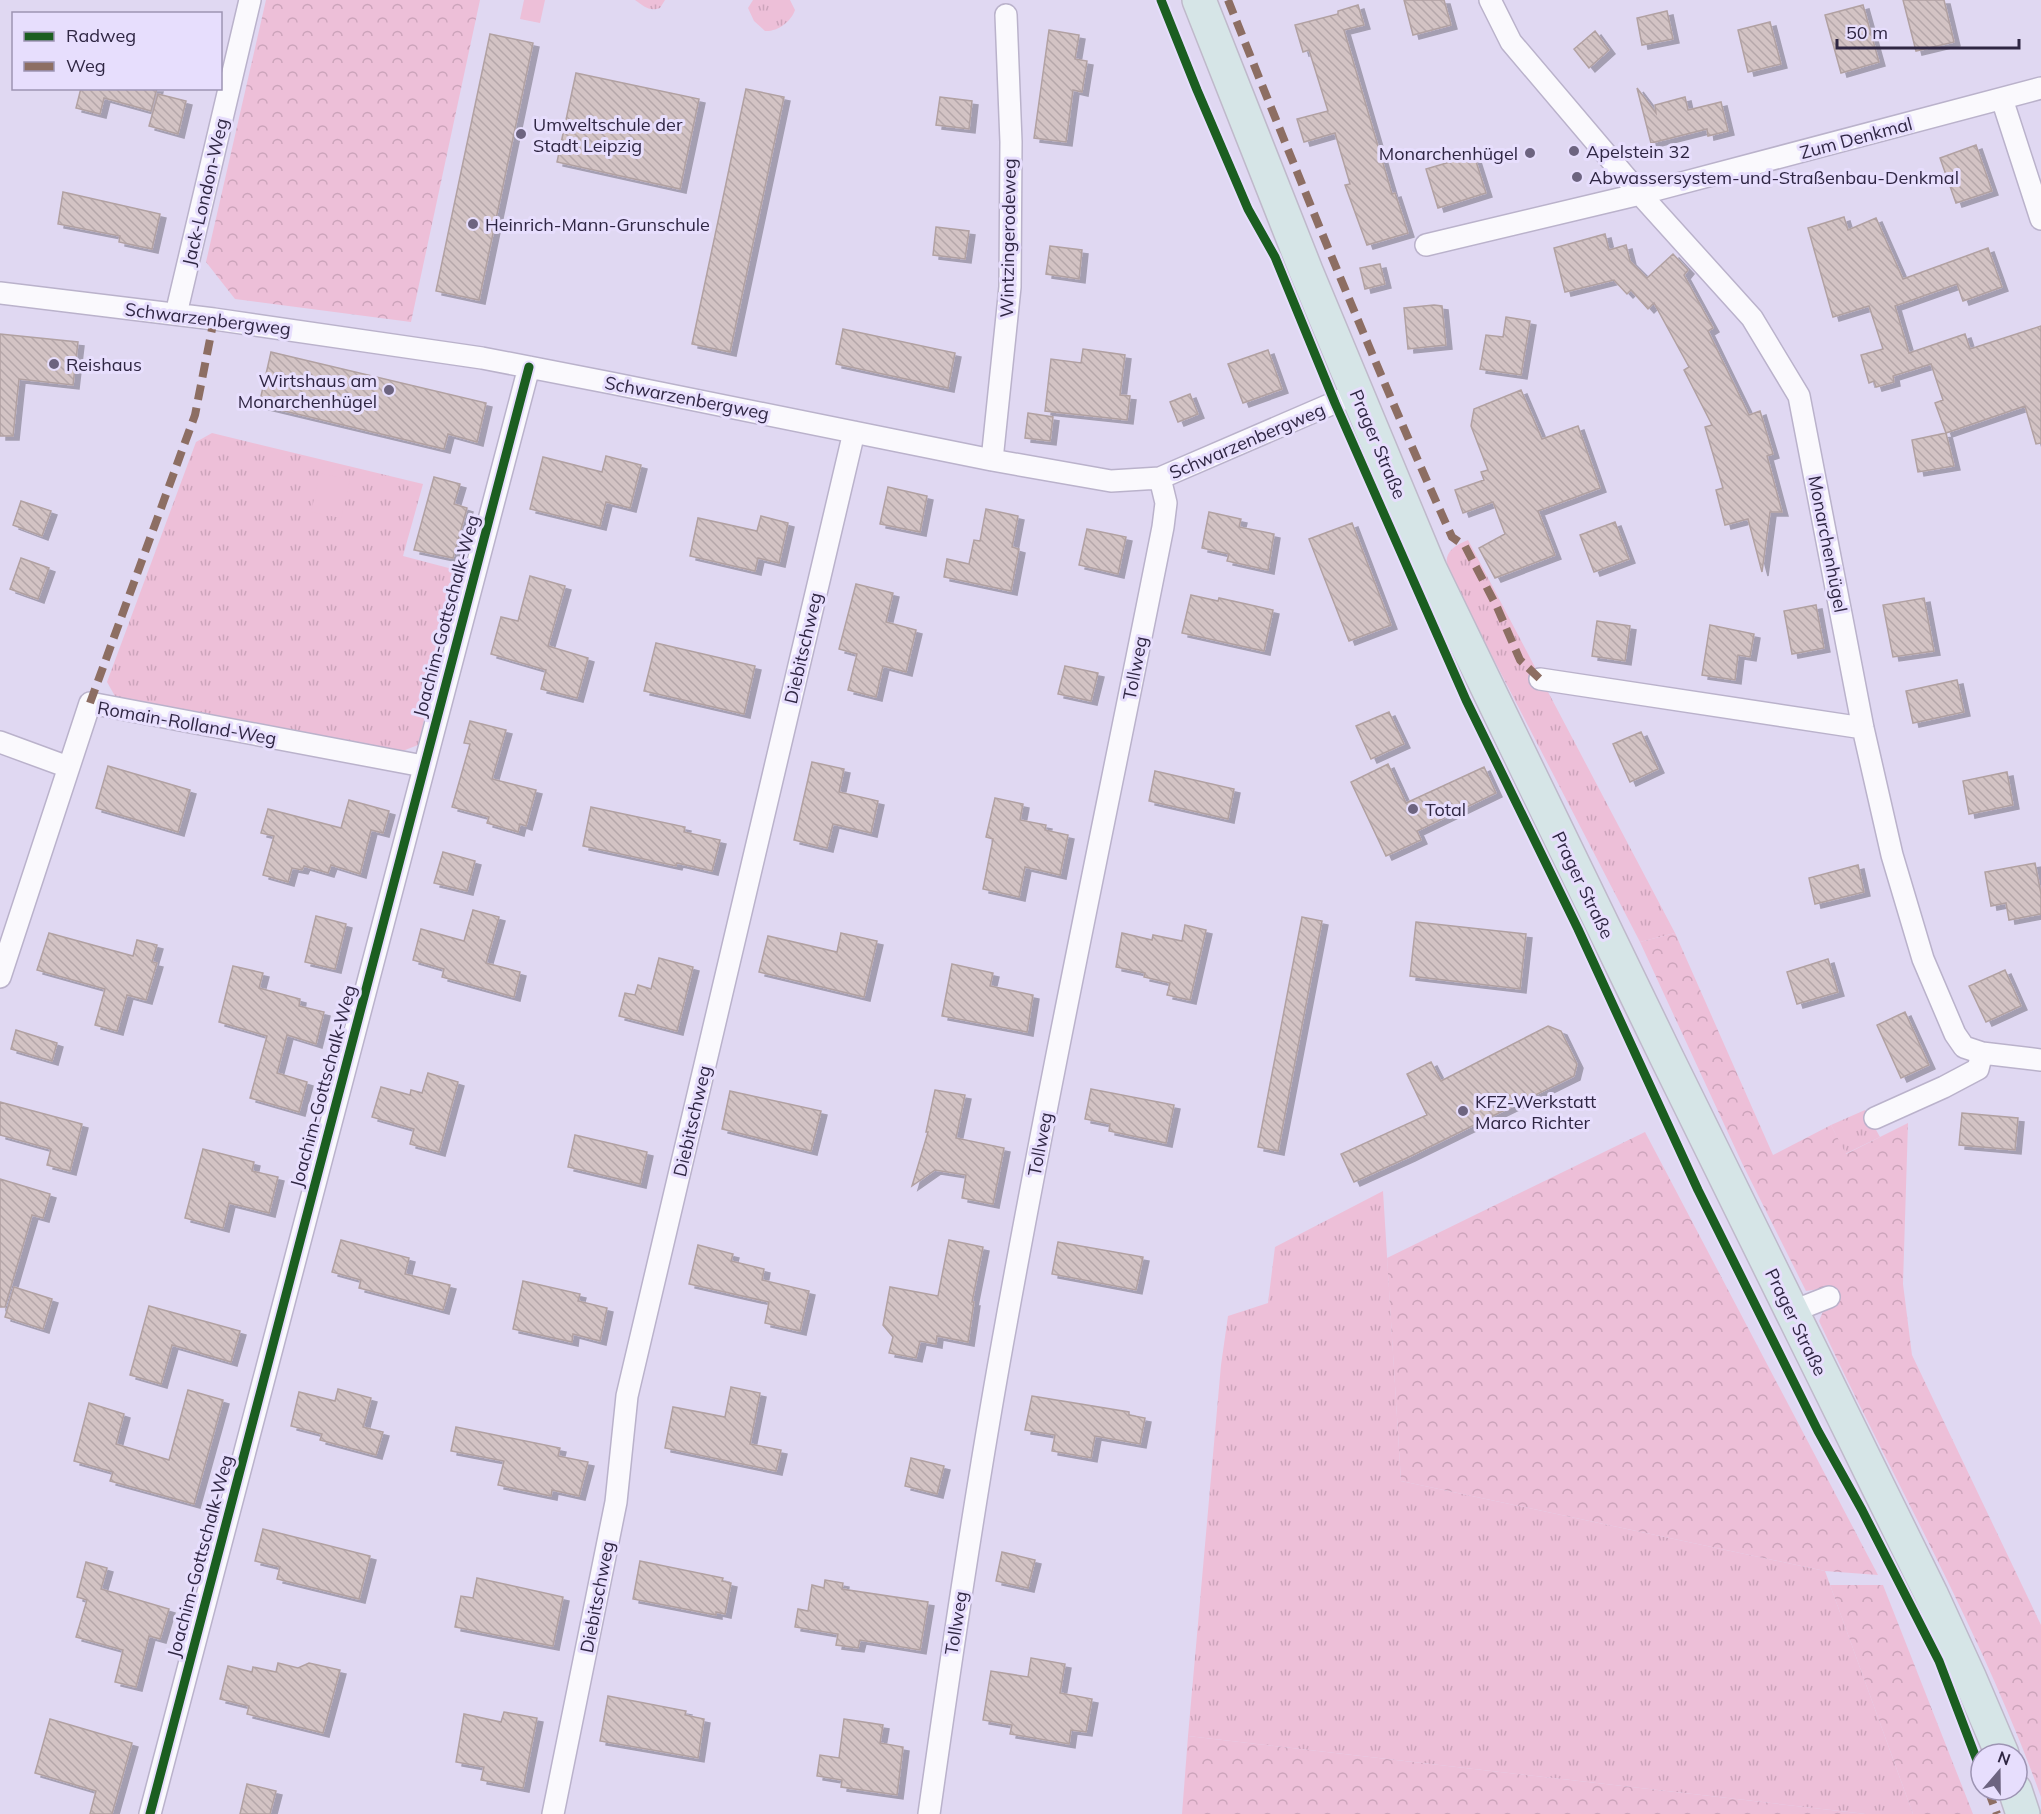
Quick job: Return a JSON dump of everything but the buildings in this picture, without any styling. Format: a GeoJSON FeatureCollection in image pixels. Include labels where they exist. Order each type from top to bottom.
{"type":"FeatureCollection","features":[{"type":"Feature","properties":{"kind":"main road","name":"Prager Straße"},"geometry":{"type":"LineString","coordinates":[[1199,0],[1306,271],[1430,569],[1791,1312],[1931,1594],[1971,1679],[1997,1742]]}},
{"type":"Feature","properties":{"kind":"street","name":"Jack-London-Weg"},"geometry":{"type":"LineString","coordinates":[[176,314],[250,0]]}},
{"type":"Feature","properties":{"kind":"street","name":"Monarchenhügel"},"geometry":{"type":"LineString","coordinates":[[1490,0],[1511,42],[1641,195],[1752,318],[1799,396],[1863,728],[1892,855],[1923,960],[1958,1041],[1964,1047],[1982,1053]]}},
{"type":"Feature","properties":{"kind":"street","name":"Wintzingerodeweg"},"geometry":{"type":"LineString","coordinates":[[992,460],[1010,287],[1011,142],[1006,15]]}},
{"type":"Feature","properties":{"kind":"street","name":"Zum Denkmal"},"geometry":{"type":"LineString","coordinates":[[1426,244],[1641,195],[2041,88]]}},
{"type":"Feature","properties":{"kind":"street"},"geometry":{"type":"LineString","coordinates":[[2002,99],[2041,219]]}},
{"type":"Feature","properties":{"kind":"street","name":"Schwarzenbergweg"},"geometry":{"type":"LineString","coordinates":[[0,293],[176,314],[414,347],[529,366],[992,460],[1111,481],[1160,478],[1357,393]]}},
{"type":"Feature","properties":{"kind":"street","name":"Joachim-Gottschalk-Weg"},"geometry":{"type":"LineString","coordinates":[[150,1814],[529,366]]}},
{"type":"Feature","properties":{"kind":"street","name":"Diebitschweg"},"geometry":{"type":"LineString","coordinates":[[553,1814],[616,1502],[627,1396],[854,432]]}},
{"type":"Feature","properties":{"kind":"street","name":"Tollweg"},"geometry":{"type":"LineString","coordinates":[[929,1814],[957,1615],[1002,1346],[1163,527],[1166,503],[1160,478]]}},
{"type":"Feature","properties":{"kind":"street"},"geometry":{"type":"LineString","coordinates":[[1540,679],[1863,728]]}},
{"type":"Feature","properties":{"kind":"street","name":"Romain-Rolland-Weg"},"geometry":{"type":"LineString","coordinates":[[0,977],[90,704],[423,766]]}},
{"type":"Feature","properties":{"kind":"street"},"geometry":{"type":"LineString","coordinates":[[0,742],[68,767]]}},
{"type":"Feature","properties":{"kind":"street"},"geometry":{"type":"LineString","coordinates":[[1875,1118],[1944,1087],[1977,1069],[1982,1053],[2041,1060]]}},
{"type":"Feature","properties":{"kind":"street"},"geometry":{"type":"LineString","coordinates":[[1791,1312],[1829,1297]]}},
{"type":"Feature","properties":{"kind":"green space"},"geometry":{"type":"Polygon","coordinates":[[[266,0],[480,0],[411,322],[235,299],[206,262],[266,0]]]}},
{"type":"Feature","properties":{"kind":"green space"},"geometry":{"type":"Polygon","coordinates":[[[524,0],[545,0],[540,23],[520,19],[524,0]]]}},
{"type":"Feature","properties":{"kind":"green space"},"geometry":{"type":"Polygon","coordinates":[[[635,0],[665,0],[660,8],[653,9],[635,0]]]}},
{"type":"Feature","properties":{"kind":"green space"},"geometry":{"type":"Polygon","coordinates":[[[753,0],[790,0],[795,10],[783,25],[774,30],[765,31],[754,21],[748,8],[753,0]]]}},
{"type":"Feature","properties":{"kind":"green space"},"geometry":{"type":"Polygon","coordinates":[[[212,433],[423,484],[403,556],[460,571],[418,745],[400,752],[116,698],[107,682],[196,442],[212,433]]]}},
{"type":"Feature","properties":{"kind":"green space"},"geometry":{"type":"Polygon","coordinates":[[[320,473],[350,480],[341,518],[311,512],[320,473]]]}},
{"type":"Feature","properties":{"kind":"green space"},"geometry":{"type":"Polygon","coordinates":[[[1468,540],[1675,933],[1640,942],[1449,573],[1447,556],[1457,545],[1468,540]]]}},
{"type":"Feature","properties":{"kind":"green space"},"geometry":{"type":"Polygon","coordinates":[[[1675,933],[1773,1155],[1831,1125],[1846,1154],[1908,1123],[1903,1284],[1912,1355],[2041,1625],[2041,1797],[2029,1765],[2029,1742],[2020,1742],[1992,1675],[1936,1557],[1819,1321],[1824,1309],[1826,1288],[1806,1291],[1742,1163],[1640,942],[1675,933]]]}},
{"type":"Feature","properties":{"kind":"green space"},"geometry":{"type":"Polygon","coordinates":[[[1865,1110],[1880,1137],[1845,1154],[1831,1125],[1865,1110]]]}},
{"type":"Feature","properties":{"kind":"green space"},"geometry":{"type":"Polygon","coordinates":[[[1645,1132],[1878,1575],[1825,1571],[1401,1481],[1387,1258],[1645,1132]]]}},
{"type":"Feature","properties":{"kind":"green space"},"geometry":{"type":"Polygon","coordinates":[[[1383,1191],[1401,1481],[1825,1571],[1913,1814],[1866,1814],[1188,1736],[1221,1365],[1228,1316],[1268,1303],[1275,1247],[1383,1191]]]}},
{"type":"Feature","properties":{"kind":"green space"},"geometry":{"type":"Polygon","coordinates":[[[1830,1585],[1883,1585],[1973,1814],[1913,1814],[1830,1585]]]}},
{"type":"Feature","properties":{"kind":"green space"},"geometry":{"type":"Polygon","coordinates":[[[1188,1736],[1866,1814],[1182,1814],[1188,1736]]]}},
{"type":"Feature","properties":{"kind":"marked path"},"geometry":{"type":"LineString","coordinates":[[1228,0],[1365,337],[1452,537],[1465,546],[1497,607],[1520,660],[1540,679]]}},
{"type":"Feature","properties":{"kind":"marked path"},"geometry":{"type":"LineString","coordinates":[[90,703],[195,415],[214,319]]}},
{"type":"Feature","properties":{"kind":"marked path"},"geometry":{"type":"LineString","coordinates":[[1992,1802],[1997,1814]]}},
{"type":"Feature","properties":{"kind":"cycle path"},"geometry":{"type":"LineString","coordinates":[[1161,0],[1248,209],[1275,257],[1335,403],[1466,700],[1578,929],[1698,1190],[1818,1431],[1862,1510],[1939,1661],[1970,1742]]}},
{"type":"Feature","properties":{"kind":"cycle path"},"geometry":{"type":"LineString","coordinates":[[150,1814],[529,367]]}},
{"type":"Feature","properties":{"kind":"place","name":"Umweltschule der Stadt Leipzig"},"geometry":{"type":"Point","coordinates":[521,134]}},
{"type":"Feature","properties":{"kind":"place","name":"Apelstein 32"},"geometry":{"type":"Point","coordinates":[1574,151]}},
{"type":"Feature","properties":{"kind":"place","name":"Monarchenhügel"},"geometry":{"type":"Point","coordinates":[1530,153]}},
{"type":"Feature","properties":{"kind":"place","name":"Abwassersystem-und-Straßenbau-Denkmal"},"geometry":{"type":"Point","coordinates":[1577,177]}},
{"type":"Feature","properties":{"kind":"place","name":"Heinrich-Mann-Grunschule"},"geometry":{"type":"Point","coordinates":[473,224]}},
{"type":"Feature","properties":{"kind":"place","name":"Reishaus"},"geometry":{"type":"Point","coordinates":[54,364]}},
{"type":"Feature","properties":{"kind":"place","name":"Wirtshaus am Monarchenhügel"},"geometry":{"type":"Point","coordinates":[389,390]}},
{"type":"Feature","properties":{"kind":"place","name":"Total"},"geometry":{"type":"Point","coordinates":[1413,809]}},
{"type":"Feature","properties":{"kind":"place","name":"KFZ-Werkstatt Marco Richter"},"geometry":{"type":"Point","coordinates":[1463,1111]}}]}
